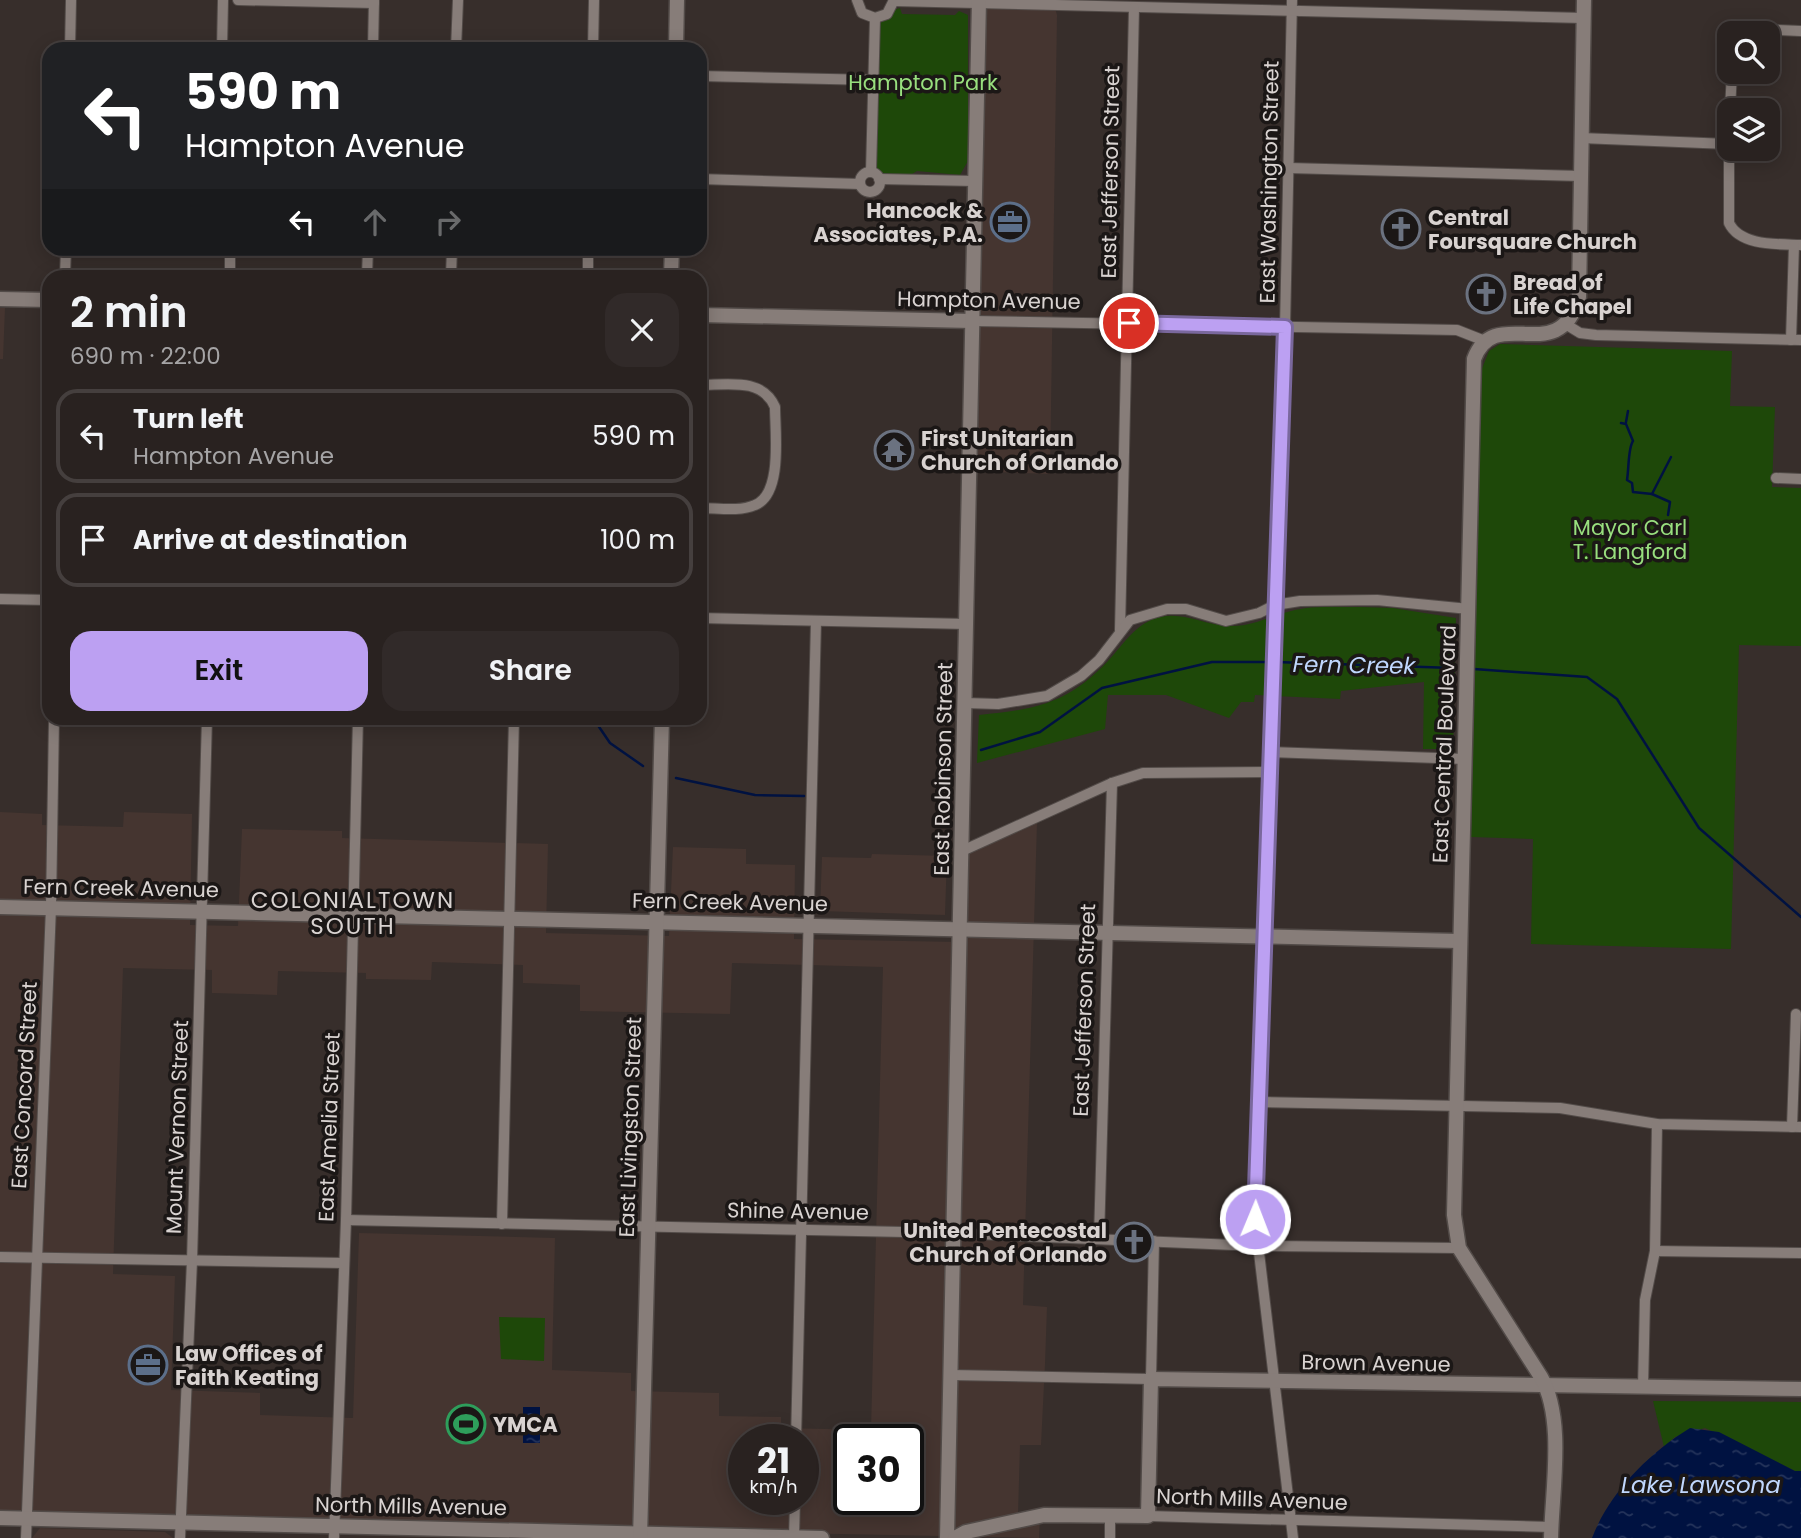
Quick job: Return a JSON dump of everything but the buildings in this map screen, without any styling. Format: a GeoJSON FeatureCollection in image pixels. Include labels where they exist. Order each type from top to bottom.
{"type":"FeatureCollection","features":[{"type":"Feature","properties":{"kind":"street"},"geometry":{"type":"LineString","coordinates":[[70,42],[71,0]]}},
{"type":"Feature","properties":{"kind":"street"},"geometry":{"type":"LineString","coordinates":[[222,42],[223,0]]}},
{"type":"Feature","properties":{"kind":"street"},"geometry":{"type":"LineString","coordinates":[[238,0],[374,1],[373,42]]}},
{"type":"Feature","properties":{"kind":"street"},"geometry":{"type":"LineString","coordinates":[[456,42],[457,0]]}},
{"type":"Feature","properties":{"kind":"street"},"geometry":{"type":"LineString","coordinates":[[593,42],[594,0]]}},
{"type":"Feature","properties":{"kind":"street"},"geometry":{"type":"LineString","coordinates":[[676,42],[677,0]]}},
{"type":"Feature","properties":{"kind":"street"},"geometry":{"type":"LineString","coordinates":[[857,0],[862,13],[875,18],[887,14],[894,1],[1583,18]]}},
{"type":"Feature","properties":{"kind":"street","name":"East Washington Street"},"geometry":{"type":"LineString","coordinates":[[1292,0],[1285,327],[1263,936],[1261,1102],[1255,1193],[1258,1246],[1293,1538]]}},
{"type":"Feature","properties":{"kind":"street"},"geometry":{"type":"LineString","coordinates":[[1485,341],[1505,334],[1542,334],[1567,325],[1579,297],[1584,0]]}},
{"type":"Feature","properties":{"kind":"street","name":"East Robinson Street"},"geometry":{"type":"LineString","coordinates":[[947,1538],[979,2]]}},
{"type":"Feature","properties":{"kind":"street","name":"East Jefferson Street"},"geometry":{"type":"LineString","coordinates":[[1120,630],[1134,8]]}},
{"type":"Feature","properties":{"kind":"street"},"geometry":{"type":"LineString","coordinates":[[875,18],[873,80],[875,175],[878,189],[872,192],[863,190],[860,184],[864,174],[875,175],[975,181]]}},
{"type":"Feature","properties":{"kind":"street"},"geometry":{"type":"LineString","coordinates":[[1780,30],[1801,31]]}},
{"type":"Feature","properties":{"kind":"street"},"geometry":{"type":"LineString","coordinates":[[707,76],[873,80]]}},
{"type":"Feature","properties":{"kind":"street"},"geometry":{"type":"LineString","coordinates":[[1581,138],[1717,144]]}},
{"type":"Feature","properties":{"kind":"street"},"geometry":{"type":"LineString","coordinates":[[1567,325],[1580,333],[1596,335],[1796,340],[1797,245],[1744,239],[1734,234],[1729,223],[1728,161]]}},
{"type":"Feature","properties":{"kind":"street"},"geometry":{"type":"LineString","coordinates":[[1289,168],[1581,176]]}},
{"type":"Feature","properties":{"kind":"street"},"geometry":{"type":"LineString","coordinates":[[707,180],[860,184]]}},
{"type":"Feature","properties":{"kind":"street"},"geometry":{"type":"LineString","coordinates":[[0,299],[42,300]]}},
{"type":"Feature","properties":{"kind":"street","name":"Hampton Avenue"},"geometry":{"type":"LineString","coordinates":[[707,315],[1457,330],[1485,341]]}},
{"type":"Feature","properties":{"kind":"street","name":"East Central Boulevard"},"geometry":{"type":"LineString","coordinates":[[1485,341],[1474,359],[1454,1214],[1459,1248],[1547,1386],[1554,1419],[1551,1532]]}},
{"type":"Feature","properties":{"kind":"street"},"geometry":{"type":"LineString","coordinates":[[707,385],[746,384],[761,388],[775,407],[774,481],[768,495],[758,505],[741,509],[707,508]]}},
{"type":"Feature","properties":{"kind":"street"},"geometry":{"type":"LineString","coordinates":[[1776,478],[1801,479]]}},
{"type":"Feature","properties":{"kind":"street"},"geometry":{"type":"LineString","coordinates":[[0,599],[42,600]]}},
{"type":"Feature","properties":{"kind":"street"},"geometry":{"type":"LineString","coordinates":[[965,703],[1011,703],[1047,695],[1081,676],[1099,660],[1120,630],[1146,613],[1167,609],[1186,609],[1226,621],[1259,613],[1275,605],[1300,601],[1377,600],[1469,609]]}},
{"type":"Feature","properties":{"kind":"street"},"geometry":{"type":"LineString","coordinates":[[707,618],[967,624]]}},
{"type":"Feature","properties":{"kind":"street"},"geometry":{"type":"LineString","coordinates":[[796,1424],[816,621]]}},
{"type":"Feature","properties":{"kind":"street","name":"East Concord Street"},"geometry":{"type":"LineString","coordinates":[[26,1538],[51,907],[54,725]]}},
{"type":"Feature","properties":{"kind":"street","name":"Mount Vernon Street"},"geometry":{"type":"LineString","coordinates":[[180,1538],[192,1261],[207,725]]}},
{"type":"Feature","properties":{"kind":"street","name":"East Amelia Street"},"geometry":{"type":"LineString","coordinates":[[334,1532],[346,1220],[358,725]]}},
{"type":"Feature","properties":{"kind":"street"},"geometry":{"type":"LineString","coordinates":[[502,1224],[514,725]]}},
{"type":"Feature","properties":{"kind":"street","name":"East Livingston Street"},"geometry":{"type":"LineString","coordinates":[[640,1535],[662,725]]}},
{"type":"Feature","properties":{"kind":"street"},"geometry":{"type":"LineString","coordinates":[[1269,752],[1465,760]]}},
{"type":"Feature","properties":{"kind":"street"},"geometry":{"type":"LineString","coordinates":[[962,851],[1112,783],[1143,773],[1268,772]]}},
{"type":"Feature","properties":{"kind":"street","name":"East Jefferson Street"},"geometry":{"type":"LineString","coordinates":[[1099,1239],[1112,783]]}},
{"type":"Feature","properties":{"kind":"street","name":"Fern Creek Avenue"},"geometry":{"type":"LineString","coordinates":[[0,907],[1459,941]]}},
{"type":"Feature","properties":{"kind":"street"},"geometry":{"type":"LineString","coordinates":[[1261,1102],[1560,1108],[1657,1125],[1797,1127],[1796,1014]]}},
{"type":"Feature","properties":{"kind":"street"},"geometry":{"type":"LineString","coordinates":[[1643,1387],[1645,1300],[1655,1251],[1657,1125]]}},
{"type":"Feature","properties":{"kind":"street","name":"Shine Avenue"},"geometry":{"type":"LineString","coordinates":[[346,1220],[953,1233],[1258,1246],[1459,1248]]}},
{"type":"Feature","properties":{"kind":"street"},"geometry":{"type":"LineString","coordinates":[[1148,1516],[1154,1241]]}},
{"type":"Feature","properties":{"kind":"street"},"geometry":{"type":"LineString","coordinates":[[1655,1251],[1801,1253]]}},
{"type":"Feature","properties":{"kind":"street"},"geometry":{"type":"LineString","coordinates":[[0,1258],[344,1263]]}},
{"type":"Feature","properties":{"kind":"street","name":"Brown Avenue"},"geometry":{"type":"LineString","coordinates":[[950,1375],[1801,1389]]}},
{"type":"Feature","properties":{"kind":"street"},"geometry":{"type":"LineString","coordinates":[[794,1537],[795,1515]]}},
{"type":"Feature","properties":{"kind":"street"},"geometry":{"type":"LineString","coordinates":[[1110,1516],[1110,1538]]}},
{"type":"Feature","properties":{"kind":"street","name":"North Mills Avenue"},"geometry":{"type":"LineString","coordinates":[[955,1538],[966,1532],[1033,1517],[1110,1516],[1551,1532]]}},
{"type":"Feature","properties":{"kind":"street","name":"North Mills Avenue"},"geometry":{"type":"LineString","coordinates":[[0,1518],[180,1522],[334,1532],[822,1538]]}},
{"type":"Feature","properties":{"kind":"shaded area"},"geometry":{"type":"Polygon","coordinates":[[[980,0],[1053,0],[1057,15],[1050,474],[970,471],[980,0]]]}},
{"type":"Feature","properties":{"kind":"shaded area"},"geometry":{"type":"Polygon","coordinates":[[[0,308],[5,308],[3,359],[0,359],[0,308]]]}},
{"type":"Feature","properties":{"kind":"shaded area"},"geometry":{"type":"Polygon","coordinates":[[[0,812],[42,814],[42,825],[123,827],[124,812],[192,814],[190,925],[238,926],[242,829],[342,831],[342,838],[548,844],[546,933],[669,936],[673,847],[746,849],[746,864],[795,865],[794,939],[959,942],[962,857],[1037,822],[1023,1305],[1047,1307],[1041,1445],[1020,1445],[1018,1515],[1040,1515],[1039,1538],[0,1517],[0,812]],[[432,962],[431,980],[366,979],[366,973],[278,971],[277,995],[212,993],[212,970],[123,968],[113,1274],[175,1276],[171,1390],[260,1393],[260,1415],[353,1418],[359,1233],[555,1238],[552,1370],[631,1373],[631,1391],[719,1393],[719,1416],[781,1417],[781,1424],[728,1424],[728,1515],[819,1515],[819,1429],[833,1429],[833,1515],[924,1515],[924,1424],[871,1424],[883,967],[732,963],[730,1014],[580,1011],[580,985],[523,983],[523,965],[432,962]]]}},
{"type":"Feature","properties":{"kind":"shaded area"},"geometry":{"type":"Polygon","coordinates":[[[872,854],[947,856],[945,915],[820,911],[822,857],[871,858],[872,854]]]}},
{"type":"Feature","properties":{"kind":"shaded area"},"geometry":{"type":"Polygon","coordinates":[[[40,1528],[165,1532],[173,1538],[32,1538],[40,1528]]]}},
{"type":"Feature","properties":{"kind":"green space","name":"Hampton Park"},"geometry":{"type":"Polygon","coordinates":[[[900,8],[902,14],[955,15],[959,11],[968,15],[968,161],[960,175],[917,171],[912,174],[881,174],[876,169],[878,27],[888,12],[900,8]]]}},
{"type":"Feature","properties":{"kind":"green space","name":"Mayor Carl T. Langford"},"geometry":{"type":"Polygon","coordinates":[[[1500,344],[1732,351],[1730,406],[1775,407],[1772,487],[1801,488],[1801,646],[1739,645],[1731,949],[1531,944],[1533,839],[1471,837],[1481,371],[1489,351],[1500,344]]]}},
{"type":"Feature","properties":{"kind":"green space"},"geometry":{"type":"Polygon","coordinates":[[[1393,608],[1456,618],[1453,749],[1423,749],[1424,682],[1341,691],[1340,699],[1255,695],[1254,702],[1241,702],[1229,718],[1166,695],[1108,695],[1105,729],[977,763],[979,715],[1034,707],[1079,687],[1108,661],[1133,633],[1151,620],[1181,616],[1219,625],[1238,626],[1299,609],[1393,608]]]}},
{"type":"Feature","properties":{"kind":"green space"},"geometry":{"type":"Polygon","coordinates":[[[499,1317],[545,1318],[544,1361],[501,1359],[499,1317]]]}},
{"type":"Feature","properties":{"kind":"green space"},"geometry":{"type":"Polygon","coordinates":[[[1653,1401],[1801,1402],[1801,1471],[1795,1471],[1705,1428],[1675,1437],[1664,1447],[1653,1401]]]}},
{"type":"Feature","properties":{"kind":"water"},"geometry":{"type":"Polygon","coordinates":[[[523,1407],[540,1407],[540,1443],[523,1443],[523,1407]]]}},
{"type":"Feature","properties":{"kind":"water","name":"Lake Lawsona"},"geometry":{"type":"Polygon","coordinates":[[[1690,1428],[1719,1432],[1795,1471],[1801,1471],[1801,1538],[1592,1538],[1609,1505],[1632,1476],[1660,1449],[1690,1428]]]}},
{"type":"Feature","properties":{"kind":"waterway"},"geometry":{"type":"LineString","coordinates":[[1626,422],[1628,411]]}},
{"type":"Feature","properties":{"kind":"waterway"},"geometry":{"type":"LineString","coordinates":[[1621,423],[1626,424],[1633,441],[1629,453],[1627,480],[1632,483],[1633,492],[1652,494],[1670,502],[1668,515]]}},
{"type":"Feature","properties":{"kind":"waterway"},"geometry":{"type":"LineString","coordinates":[[1652,494],[1671,457]]}},
{"type":"Feature","properties":{"kind":"waterway","name":"Fern Creek"},"geometry":{"type":"LineString","coordinates":[[981,750],[1040,732],[1102,688],[1212,662],[1270,662]]}},
{"type":"Feature","properties":{"kind":"waterway","name":"Fern Creek"},"geometry":{"type":"LineString","coordinates":[[1276,662],[1453,668]]}},
{"type":"Feature","properties":{"kind":"waterway","name":"Fern Creek"},"geometry":{"type":"LineString","coordinates":[[1474,669],[1587,677],[1617,699],[1699,828],[1801,917]]}},
{"type":"Feature","properties":{"kind":"waterway","name":"Fern Creek"},"geometry":{"type":"LineString","coordinates":[[598,725],[610,743],[643,766]]}},
{"type":"Feature","properties":{"kind":"waterway","name":"Fern Creek"},"geometry":{"type":"LineString","coordinates":[[676,778],[755,795],[804,796]]}},
{"type":"Feature","properties":{"kind":"place","name":"Hancock & Associates, P.A."},"geometry":{"type":"Point","coordinates":[1010,222]}},
{"type":"Feature","properties":{"kind":"place","name":"Central Foursquare Church"},"geometry":{"type":"Point","coordinates":[1401,229]}},
{"type":"Feature","properties":{"kind":"place","name":"Bread of Life Chapel"},"geometry":{"type":"Point","coordinates":[1486,294]}},
{"type":"Feature","properties":{"kind":"place","name":"First Unitarian Church of Orlando"},"geometry":{"type":"Point","coordinates":[894,450]}},
{"type":"Feature","properties":{"kind":"place","name":"United Pentecostal Church of Orlando"},"geometry":{"type":"Point","coordinates":[1134,1242]}},
{"type":"Feature","properties":{"kind":"place","name":"Law Offices of Faith Keating"},"geometry":{"type":"Point","coordinates":[148,1365]}},
{"type":"Feature","properties":{"kind":"place","name":"YMCA"},"geometry":{"type":"Point","coordinates":[466,1424]}},
{"type":"Feature","properties":{"kind":"district","name":"COLONIALTOWN SOUTH"},"geometry":{"type":"Point","coordinates":[353,913]}},
{"type":"Feature","properties":{"kind":"route"},"geometry":{"type":"LineString","coordinates":[[1129,323],[1285,327],[1255,1219]]}}]}
